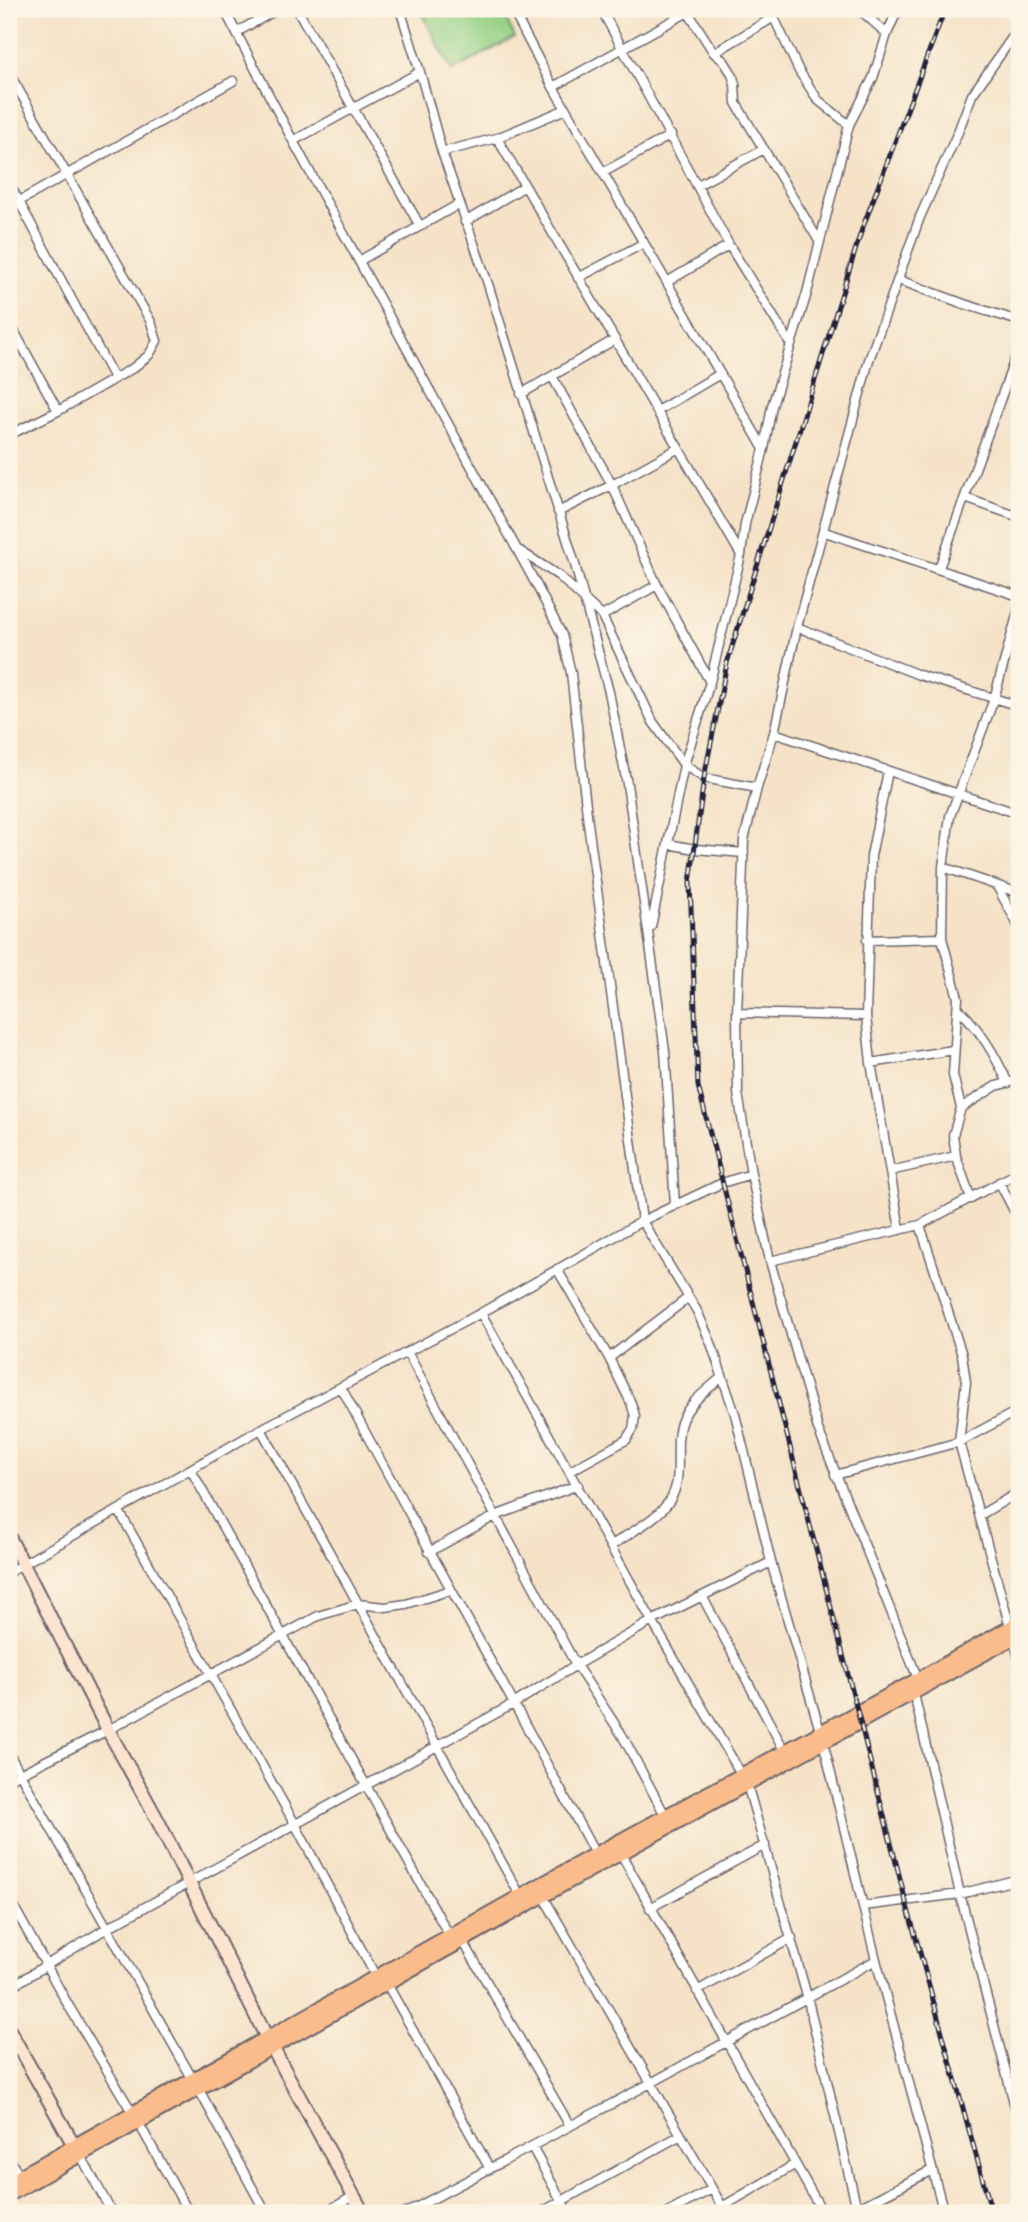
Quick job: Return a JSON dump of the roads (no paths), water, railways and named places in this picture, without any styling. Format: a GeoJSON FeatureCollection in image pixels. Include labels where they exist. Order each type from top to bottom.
{"type":"FeatureCollection","features":[{"type":"Feature","properties":{"kind":"main road"},"geometry":{"type":"LineString","coordinates":[[9,2195],[77,2150],[195,2083],[381,1980],[463,1941],[621,1854],[744,1778],[918,1679],[1015,1631]]}},
{"type":"Feature","properties":{"kind":"main road"},"geometry":{"type":"LineString","coordinates":[[381,1980],[449,1935],[665,1815],[744,1778],[784,1750],[914,1694],[1015,1631]]}},
{"type":"Feature","properties":{"kind":"main road"},"geometry":{"type":"LineString","coordinates":[[14,2179],[77,2150]]}},
{"type":"Feature","properties":{"kind":"street"},"geometry":{"type":"LineString","coordinates":[[225,9],[293,141],[562,635],[569,664],[642,1221],[688,1298],[711,1343],[741,1435],[771,1562],[821,1736],[876,1960],[944,2213]]}},
{"type":"Feature","properties":{"kind":"street"},"geometry":{"type":"LineString","coordinates":[[237,32],[278,9]]}},
{"type":"Feature","properties":{"kind":"street"},"geometry":{"type":"LineString","coordinates":[[297,9],[419,226]]}},
{"type":"Feature","properties":{"kind":"street"},"geometry":{"type":"LineString","coordinates":[[400,9],[442,152],[464,222],[488,284],[558,512],[609,692],[650,933],[665,1051],[675,1205]]}},
{"type":"Feature","properties":{"kind":"street"},"geometry":{"type":"LineString","coordinates":[[512,9],[565,108],[764,449]]}},
{"type":"Feature","properties":{"kind":"street"},"geometry":{"type":"LineString","coordinates":[[601,9],[729,245],[791,345]]}},
{"type":"Feature","properties":{"kind":"street"},"geometry":{"type":"LineString","coordinates":[[859,9],[887,34]]}},
{"type":"Feature","properties":{"kind":"street"},"geometry":{"type":"LineString","coordinates":[[650,933],[684,765],[710,682],[741,555],[745,524],[772,406],[807,293],[849,125],[873,78],[898,9]]}},
{"type":"Feature","properties":{"kind":"street"},"geometry":{"type":"LineString","coordinates":[[918,1679],[818,1429],[770,1261],[751,1174],[738,1093],[737,1013],[744,840],[774,733],[797,627],[825,532],[846,440],[869,360],[919,217],[972,95],[1016,36],[1019,9]]}},
{"type":"Feature","properties":{"kind":"street"},"geometry":{"type":"LineString","coordinates":[[553,87],[623,50],[687,10],[714,53],[724,61],[732,74],[736,103],[819,241]]}},
{"type":"Feature","properties":{"kind":"street"},"geometry":{"type":"LineString","coordinates":[[714,53],[772,13],[799,71],[818,100],[849,125]]}},
{"type":"Feature","properties":{"kind":"street"},"geometry":{"type":"LineString","coordinates":[[293,141],[420,72]]}},
{"type":"Feature","properties":{"kind":"street"},"geometry":{"type":"LineString","coordinates":[[9,73],[151,322],[157,341],[149,355],[114,378],[58,411],[9,435]]}},
{"type":"Feature","properties":{"kind":"street"},"geometry":{"type":"LineString","coordinates":[[9,207],[233,81]]}},
{"type":"Feature","properties":{"kind":"street"},"geometry":{"type":"LineString","coordinates":[[442,152],[497,138],[565,108]]}},
{"type":"Feature","properties":{"kind":"street"},"geometry":{"type":"LineString","coordinates":[[604,172],[671,135]]}},
{"type":"Feature","properties":{"kind":"street"},"geometry":{"type":"LineString","coordinates":[[497,138],[741,555]]}},
{"type":"Feature","properties":{"kind":"street"},"geometry":{"type":"LineString","coordinates":[[698,185],[764,149]]}},
{"type":"Feature","properties":{"kind":"street"},"geometry":{"type":"LineString","coordinates":[[9,183],[114,378]]}},
{"type":"Feature","properties":{"kind":"street"},"geometry":{"type":"LineString","coordinates":[[464,222],[525,186]]}},
{"type":"Feature","properties":{"kind":"street"},"geometry":{"type":"LineString","coordinates":[[359,261],[460,204]]}},
{"type":"Feature","properties":{"kind":"street"},"geometry":{"type":"LineString","coordinates":[[578,278],[644,243]]}},
{"type":"Feature","properties":{"kind":"street"},"geometry":{"type":"LineString","coordinates":[[667,282],[729,245]]}},
{"type":"Feature","properties":{"kind":"street"},"geometry":{"type":"LineString","coordinates":[[899,280],[1019,321]]}},
{"type":"Feature","properties":{"kind":"street"},"geometry":{"type":"LineString","coordinates":[[9,322],[58,411]]}},
{"type":"Feature","properties":{"kind":"street"},"geometry":{"type":"LineString","coordinates":[[521,394],[614,340]]}},
{"type":"Feature","properties":{"kind":"street"},"geometry":{"type":"LineString","coordinates":[[939,568],[1019,348]]}},
{"type":"Feature","properties":{"kind":"street"},"geometry":{"type":"LineString","coordinates":[[657,411],[720,374]]}},
{"type":"Feature","properties":{"kind":"street"},"geometry":{"type":"LineString","coordinates":[[552,376],[612,485],[657,585],[710,682]]}},
{"type":"Feature","properties":{"kind":"street"},"geometry":{"type":"LineString","coordinates":[[558,512],[677,449]]}},
{"type":"Feature","properties":{"kind":"street"},"geometry":{"type":"LineString","coordinates":[[965,498],[1019,517]]}},
{"type":"Feature","properties":{"kind":"street"},"geometry":{"type":"LineString","coordinates":[[825,532],[1019,596]]}},
{"type":"Feature","properties":{"kind":"street"},"geometry":{"type":"LineString","coordinates":[[517,549],[559,576],[602,616],[653,722],[684,765],[704,778],[757,788]]}},
{"type":"Feature","properties":{"kind":"street"},"geometry":{"type":"LineString","coordinates":[[602,616],[657,585]]}},
{"type":"Feature","properties":{"kind":"street"},"geometry":{"type":"LineString","coordinates":[[971,1199],[957,1156],[953,1128],[961,1108],[953,1075],[958,1008],[953,973],[942,939],[943,867],[950,816],[995,699],[1019,608]]}},
{"type":"Feature","properties":{"kind":"street"},"geometry":{"type":"LineString","coordinates":[[797,627],[919,675],[1019,706]]}},
{"type":"Feature","properties":{"kind":"street"},"geometry":{"type":"LineString","coordinates":[[774,733],[1019,814]]}},
{"type":"Feature","properties":{"kind":"street"},"geometry":{"type":"LineString","coordinates":[[888,771],[871,856],[866,1016],[871,1063],[900,1229]]}},
{"type":"Feature","properties":{"kind":"street"},"geometry":{"type":"LineString","coordinates":[[668,844],[744,853]]}},
{"type":"Feature","properties":{"kind":"street"},"geometry":{"type":"LineString","coordinates":[[943,867],[1019,893]]}},
{"type":"Feature","properties":{"kind":"street"},"geometry":{"type":"LineString","coordinates":[[997,886],[1019,927]]}},
{"type":"Feature","properties":{"kind":"street"},"geometry":{"type":"LineString","coordinates":[[867,940],[942,939]]}},
{"type":"Feature","properties":{"kind":"street"},"geometry":{"type":"LineString","coordinates":[[958,1008],[985,1037],[1008,1083]]}},
{"type":"Feature","properties":{"kind":"street"},"geometry":{"type":"LineString","coordinates":[[737,1013],[866,1016]]}},
{"type":"Feature","properties":{"kind":"street"},"geometry":{"type":"LineString","coordinates":[[871,1063],[953,1050]]}},
{"type":"Feature","properties":{"kind":"street"},"geometry":{"type":"LineString","coordinates":[[961,1108],[996,1086],[1019,1080]]}},
{"type":"Feature","properties":{"kind":"street"},"geometry":{"type":"LineString","coordinates":[[890,1171],[957,1156]]}},
{"type":"Feature","properties":{"kind":"street"},"geometry":{"type":"LineString","coordinates":[[770,1261],[920,1225],[1019,1172]]}},
{"type":"Feature","properties":{"kind":"street"},"geometry":{"type":"LineString","coordinates":[[9,1572],[261,1429],[481,1313],[642,1221],[722,1182],[751,1174]]}},
{"type":"Feature","properties":{"kind":"street"},"geometry":{"type":"LineString","coordinates":[[999,1182],[1019,1220]]}},
{"type":"Feature","properties":{"kind":"street"},"geometry":{"type":"LineString","coordinates":[[920,1225],[962,1355],[966,1382],[959,1442],[1015,1631],[1019,1658]]}},
{"type":"Feature","properties":{"kind":"street"},"geometry":{"type":"LineString","coordinates":[[557,1269],[609,1358],[634,1409],[633,1429],[621,1444],[570,1471]]}},
{"type":"Feature","properties":{"kind":"street"},"geometry":{"type":"LineString","coordinates":[[609,1358],[688,1298]]}},
{"type":"Feature","properties":{"kind":"street"},"geometry":{"type":"LineString","coordinates":[[481,1313],[652,1621],[744,1778],[807,1996],[853,2211],[932,2170]]}},
{"type":"Feature","properties":{"kind":"street"},"geometry":{"type":"LineString","coordinates":[[407,1352],[576,1665],[622,1735],[665,1815]]}},
{"type":"Feature","properties":{"kind":"street"},"geometry":{"type":"LineString","coordinates":[[611,1546],[651,1518],[671,1499],[678,1472],[681,1422],[691,1405],[722,1377]]}},
{"type":"Feature","properties":{"kind":"street"},"geometry":{"type":"LineString","coordinates":[[341,1387],[595,1854]]}},
{"type":"Feature","properties":{"kind":"street"},"geometry":{"type":"LineString","coordinates":[[835,1475],[959,1442],[1019,1409]]}},
{"type":"Feature","properties":{"kind":"street"},"geometry":{"type":"LineString","coordinates":[[261,1429],[520,1895]]}},
{"type":"Feature","properties":{"kind":"street"},"geometry":{"type":"LineString","coordinates":[[191,1470],[449,1935]]}},
{"type":"Feature","properties":{"kind":"street"},"geometry":{"type":"LineString","coordinates":[[429,1552],[495,1516],[578,1485]]}},
{"type":"Feature","properties":{"kind":"street"},"geometry":{"type":"LineString","coordinates":[[980,1515],[1019,1492]]}},
{"type":"Feature","properties":{"kind":"street"},"geometry":{"type":"LineString","coordinates":[[119,1511],[489,2169]]}},
{"type":"Feature","properties":{"kind":"street"},"geometry":{"type":"LineString","coordinates":[[9,1536],[270,2042],[363,2213]]}},
{"type":"Feature","properties":{"kind":"street"},"geometry":{"type":"LineString","coordinates":[[9,1988],[107,1928],[366,1787],[515,1703],[652,1621],[771,1562]]}},
{"type":"Feature","properties":{"kind":"street"},"geometry":{"type":"LineString","coordinates":[[9,1779],[108,1730],[318,1616],[358,1604],[385,1607],[406,1604],[451,1590]]}},
{"type":"Feature","properties":{"kind":"street"},"geometry":{"type":"LineString","coordinates":[[702,1596],[784,1750]]}},
{"type":"Feature","properties":{"kind":"street"},"geometry":{"type":"LineString","coordinates":[[914,1694],[960,1894],[1019,2119]]}},
{"type":"Feature","properties":{"kind":"street"},"geometry":{"type":"LineString","coordinates":[[9,1754],[266,2213]]}},
{"type":"Feature","properties":{"kind":"street"},"geometry":{"type":"LineString","coordinates":[[650,1908],[765,1845]]}},
{"type":"Feature","properties":{"kind":"street"},"geometry":{"type":"LineString","coordinates":[[621,1854],[823,2213]]}},
{"type":"Feature","properties":{"kind":"street"},"geometry":{"type":"LineString","coordinates":[[863,1906],[960,1894],[1019,1879]]}},
{"type":"Feature","properties":{"kind":"street"},"geometry":{"type":"LineString","coordinates":[[543,1896],[724,2210],[794,2165]]}},
{"type":"Feature","properties":{"kind":"street"},"geometry":{"type":"LineString","coordinates":[[9,1898],[189,2213]]}},
{"type":"Feature","properties":{"kind":"street"},"geometry":{"type":"LineString","coordinates":[[697,1991],[792,1938]]}},
{"type":"Feature","properties":{"kind":"street"},"geometry":{"type":"LineString","coordinates":[[463,1941],[570,2126]]}},
{"type":"Feature","properties":{"kind":"street"},"geometry":{"type":"LineString","coordinates":[[406,2213],[651,2084],[876,1960]]}},
{"type":"Feature","properties":{"kind":"street"},"geometry":{"type":"LineString","coordinates":[[9,2030],[112,2213]]}},
{"type":"Feature","properties":{"kind":"street"},"geometry":{"type":"LineString","coordinates":[[540,2213],[681,2135]]}},
{"type":"Feature","properties":{"kind":"street"},"geometry":{"type":"LineString","coordinates":[[532,2147],[568,2213]]}},
{"type":"Feature","properties":{"kind":"street"},"geometry":{"type":"LineString","coordinates":[[9,2158],[14,2179]]}},
{"type":"Feature","properties":{"kind":"street"},"geometry":{"type":"LineString","coordinates":[[667,2213],[712,2189]]}},
{"type":"Feature","properties":{"kind":"street"},"geometry":{"type":"LineString","coordinates":[[324,2213],[354,2196]]}},
{"type":"Feature","properties":{"kind":"railway"},"geometry":{"type":"LineString","coordinates":[[945,9],[861,232],[727,663],[704,778],[690,883],[698,1086],[906,1902],[992,2213]]}}]}
